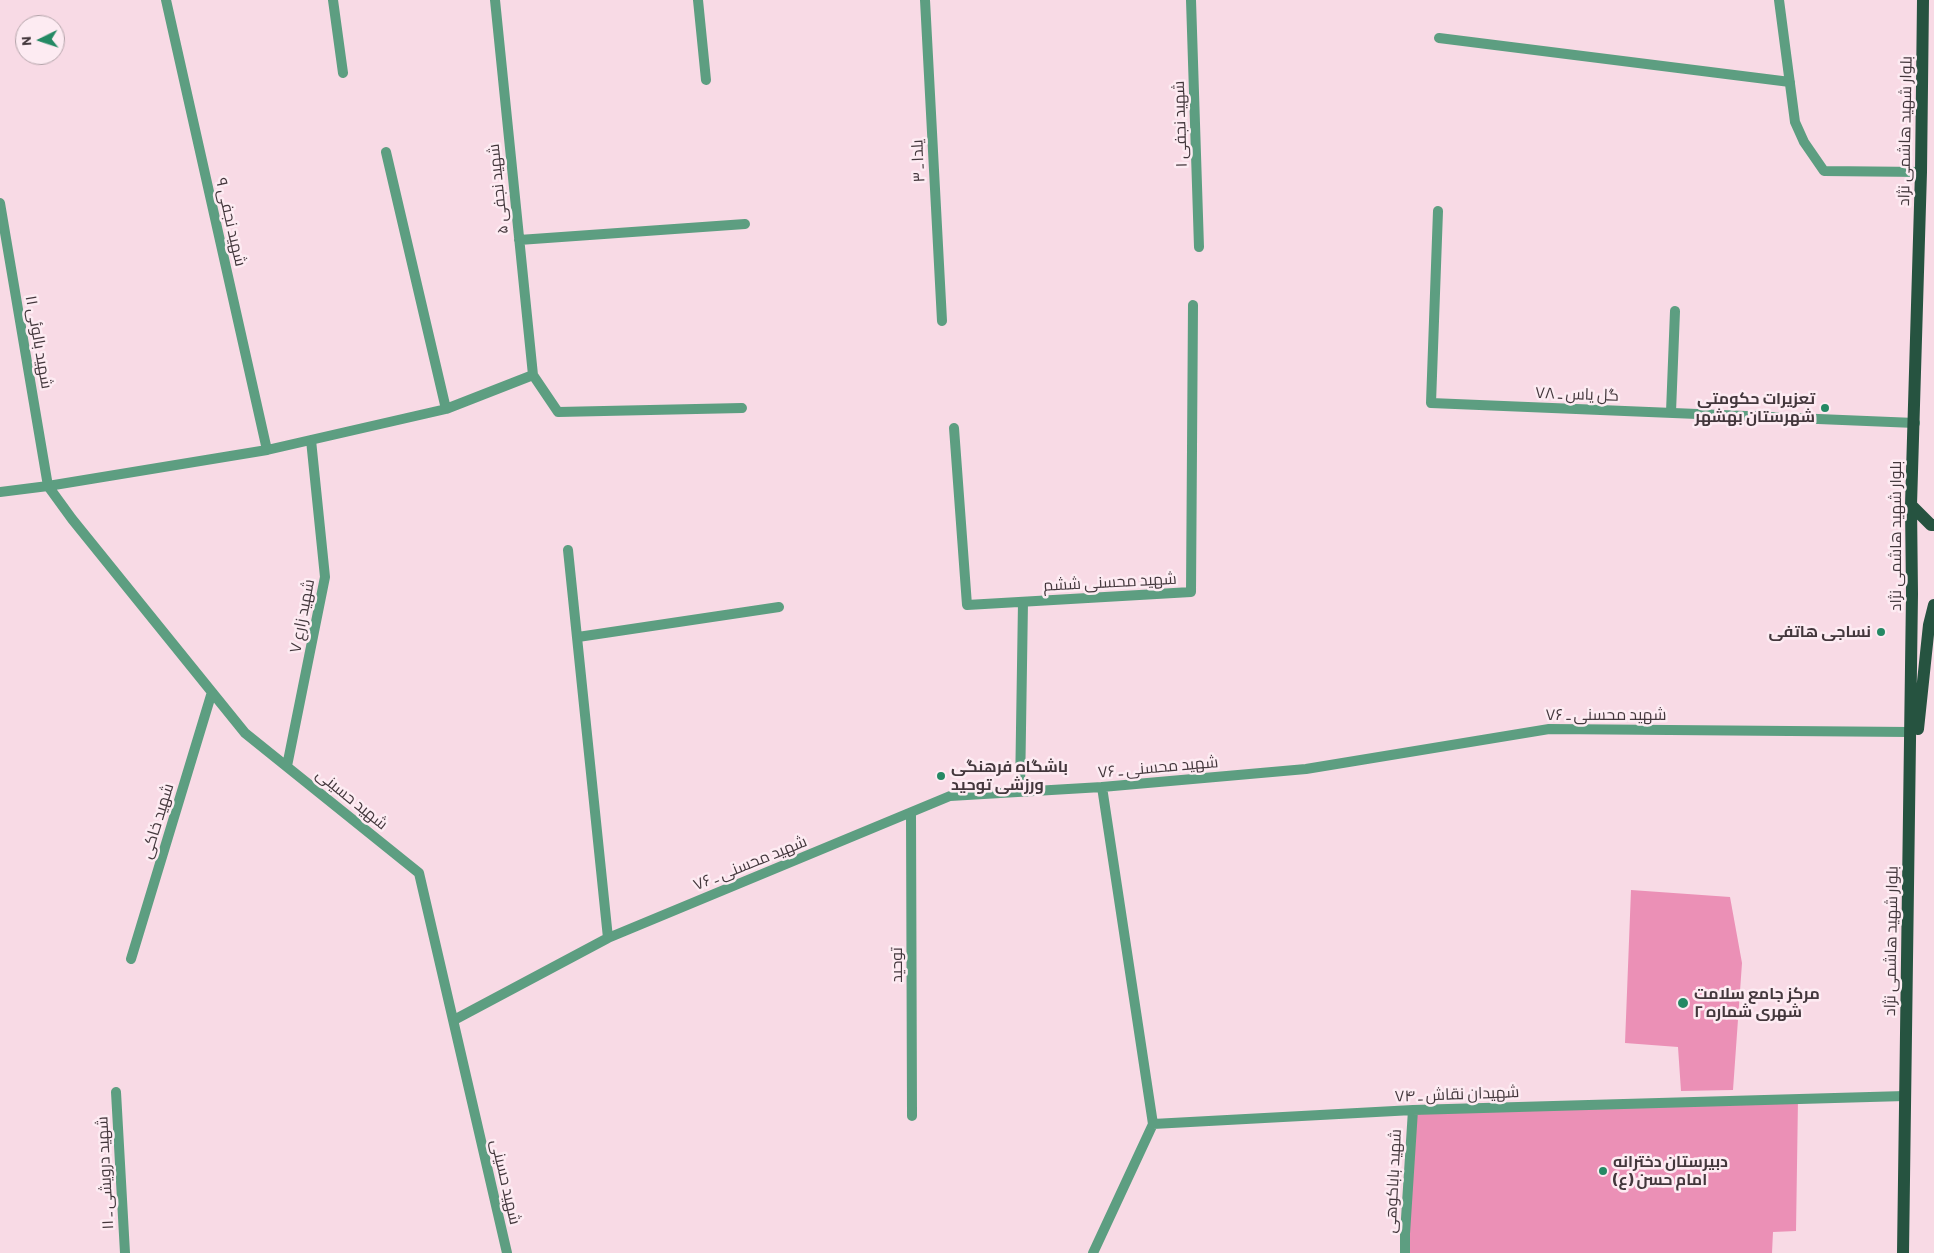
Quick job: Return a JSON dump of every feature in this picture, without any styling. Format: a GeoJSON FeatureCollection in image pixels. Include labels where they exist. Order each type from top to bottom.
{"type":"FeatureCollection","features":[{"type":"Feature","properties":{"kind":"main road","name":"بلوار شهید هاشمی نژاد"},"geometry":{"type":"LineString","coordinates":[[1903,1253],[1912,594],[1911,505],[1915,423],[1921,172],[1923,0]]}},
{"type":"Feature","properties":{"kind":"main road"},"geometry":{"type":"LineString","coordinates":[[1911,505],[1931,525],[1934,525]]}},
{"type":"Feature","properties":{"kind":"main road"},"geometry":{"type":"LineString","coordinates":[[1909,814],[1929,625],[1934,605]]}},
{"type":"Feature","properties":{"kind":"street","name":"شهید نجفی ۹"},"geometry":{"type":"LineString","coordinates":[[166,0],[266,450]]}},
{"type":"Feature","properties":{"kind":"street"},"geometry":{"type":"LineString","coordinates":[[333,0],[343,73]]}},
{"type":"Feature","properties":{"kind":"street","name":"شهید نجفی ۵"},"geometry":{"type":"LineString","coordinates":[[496,0],[518,240],[533,376]]}},
{"type":"Feature","properties":{"kind":"street"},"geometry":{"type":"LineString","coordinates":[[698,0],[706,80]]}},
{"type":"Feature","properties":{"kind":"street","name":"یلدا ـ ۳"},"geometry":{"type":"LineString","coordinates":[[925,0],[942,321]]}},
{"type":"Feature","properties":{"kind":"street","name":"شهید نجفی ۱"},"geometry":{"type":"LineString","coordinates":[[1191,0],[1199,247]]}},
{"type":"Feature","properties":{"kind":"street"},"geometry":{"type":"LineString","coordinates":[[1780,0],[1794,122],[1804,142],[1824,171],[1921,172]]}},
{"type":"Feature","properties":{"kind":"street"},"geometry":{"type":"LineString","coordinates":[[1439,38],[1790,82]]}},
{"type":"Feature","properties":{"kind":"street"},"geometry":{"type":"LineString","coordinates":[[386,152],[446,409]]}},
{"type":"Feature","properties":{"kind":"street","name":"شهید بالوئی ۱۱"},"geometry":{"type":"LineString","coordinates":[[0,203],[48,486]]}},
{"type":"Feature","properties":{"kind":"street","name":"گل یاس ـ ۷۸"},"geometry":{"type":"LineString","coordinates":[[1438,211],[1430,402],[1915,423]]}},
{"type":"Feature","properties":{"kind":"street"},"geometry":{"type":"LineString","coordinates":[[518,240],[745,224]]}},
{"type":"Feature","properties":{"kind":"street","name":"شهید محسنی ششم"},"geometry":{"type":"LineString","coordinates":[[1020,792],[1023,602],[1191,592],[1193,305]]}},
{"type":"Feature","properties":{"kind":"street"},"geometry":{"type":"LineString","coordinates":[[1671,412],[1675,311]]}},
{"type":"Feature","properties":{"kind":"street"},"geometry":{"type":"LineString","coordinates":[[0,492],[48,486],[266,450],[446,409],[533,376],[558,412],[742,408]]}},
{"type":"Feature","properties":{"kind":"street"},"geometry":{"type":"LineString","coordinates":[[954,428],[967,605],[1023,602]]}},
{"type":"Feature","properties":{"kind":"street","name":"شهید زارع ۷"},"geometry":{"type":"LineString","coordinates":[[287,766],[326,577],[311,440]]}},
{"type":"Feature","properties":{"kind":"street","name":"شهید حسینی"},"geometry":{"type":"LineString","coordinates":[[48,486],[72,519],[245,733],[419,872],[507,1253]]}},
{"type":"Feature","properties":{"kind":"street"},"geometry":{"type":"LineString","coordinates":[[568,550],[608,938]]}},
{"type":"Feature","properties":{"kind":"street"},"geometry":{"type":"LineString","coordinates":[[578,637],[779,607]]}},
{"type":"Feature","properties":{"kind":"street","name":"شهید خاکی"},"geometry":{"type":"LineString","coordinates":[[131,959],[212,692]]}},
{"type":"Feature","properties":{"kind":"street","name":"شهید محسنی ـ ۷۶"},"geometry":{"type":"LineString","coordinates":[[454,1020],[608,938],[950,796],[1102,787],[1306,769],[1549,729],[1910,732]]}},
{"type":"Feature","properties":{"kind":"street"},"geometry":{"type":"LineString","coordinates":[[1093,1253],[1153,1124],[1102,787]]}},
{"type":"Feature","properties":{"kind":"street","name":"توحید"},"geometry":{"type":"LineString","coordinates":[[911,813],[912,1116]]}},
{"type":"Feature","properties":{"kind":"street","name":"شهید درویشی ـ ۱۱"},"geometry":{"type":"LineString","coordinates":[[116,1092],[125,1253]]}},
{"type":"Feature","properties":{"kind":"street","name":"شهیدان نقاش ـ ۷۴"},"geometry":{"type":"LineString","coordinates":[[1153,1124],[1412,1110],[1905,1096]]}},
{"type":"Feature","properties":{"kind":"street","name":"شهید باباکوهی"},"geometry":{"type":"LineString","coordinates":[[1405,1253],[1412,1110]]}},
{"type":"Feature","properties":{"kind":"building","name":"مرکز جامع سلامت شهری شماره ۲"},"geometry":{"type":"Polygon","coordinates":[[[1631,890],[1730,897],[1742,963],[1733,1090],[1681,1091],[1678,1047],[1625,1043],[1631,890]]]}},
{"type":"Feature","properties":{"kind":"building","name":"دبیرستان دخترانه امام حسن (ع)"},"geometry":{"type":"Polygon","coordinates":[[[1798,1099],[1796,1231],[1773,1232],[1772,1253],[1406,1253],[1413,1110],[1798,1099]]]}},
{"type":"Feature","properties":{"kind":"place","name":"تعزیرات حکومتی شهرستان بهشهر"},"geometry":{"type":"Point","coordinates":[1825,408]}},
{"type":"Feature","properties":{"kind":"place","name":"نساجی هاتفی"},"geometry":{"type":"Point","coordinates":[1881,632]}},
{"type":"Feature","properties":{"kind":"place","name":"باشگاه فرهنگی ورزشی توحید"},"geometry":{"type":"Point","coordinates":[941,776]}},
{"type":"Feature","properties":{"kind":"place","name":"مرکز جامع سلامت شهری شماره ۲"},"geometry":{"type":"Point","coordinates":[1683,1003]}},
{"type":"Feature","properties":{"kind":"place","name":"دبیرستان دخترانه امام حسن (ع)"},"geometry":{"type":"Point","coordinates":[1603,1171]}}]}
